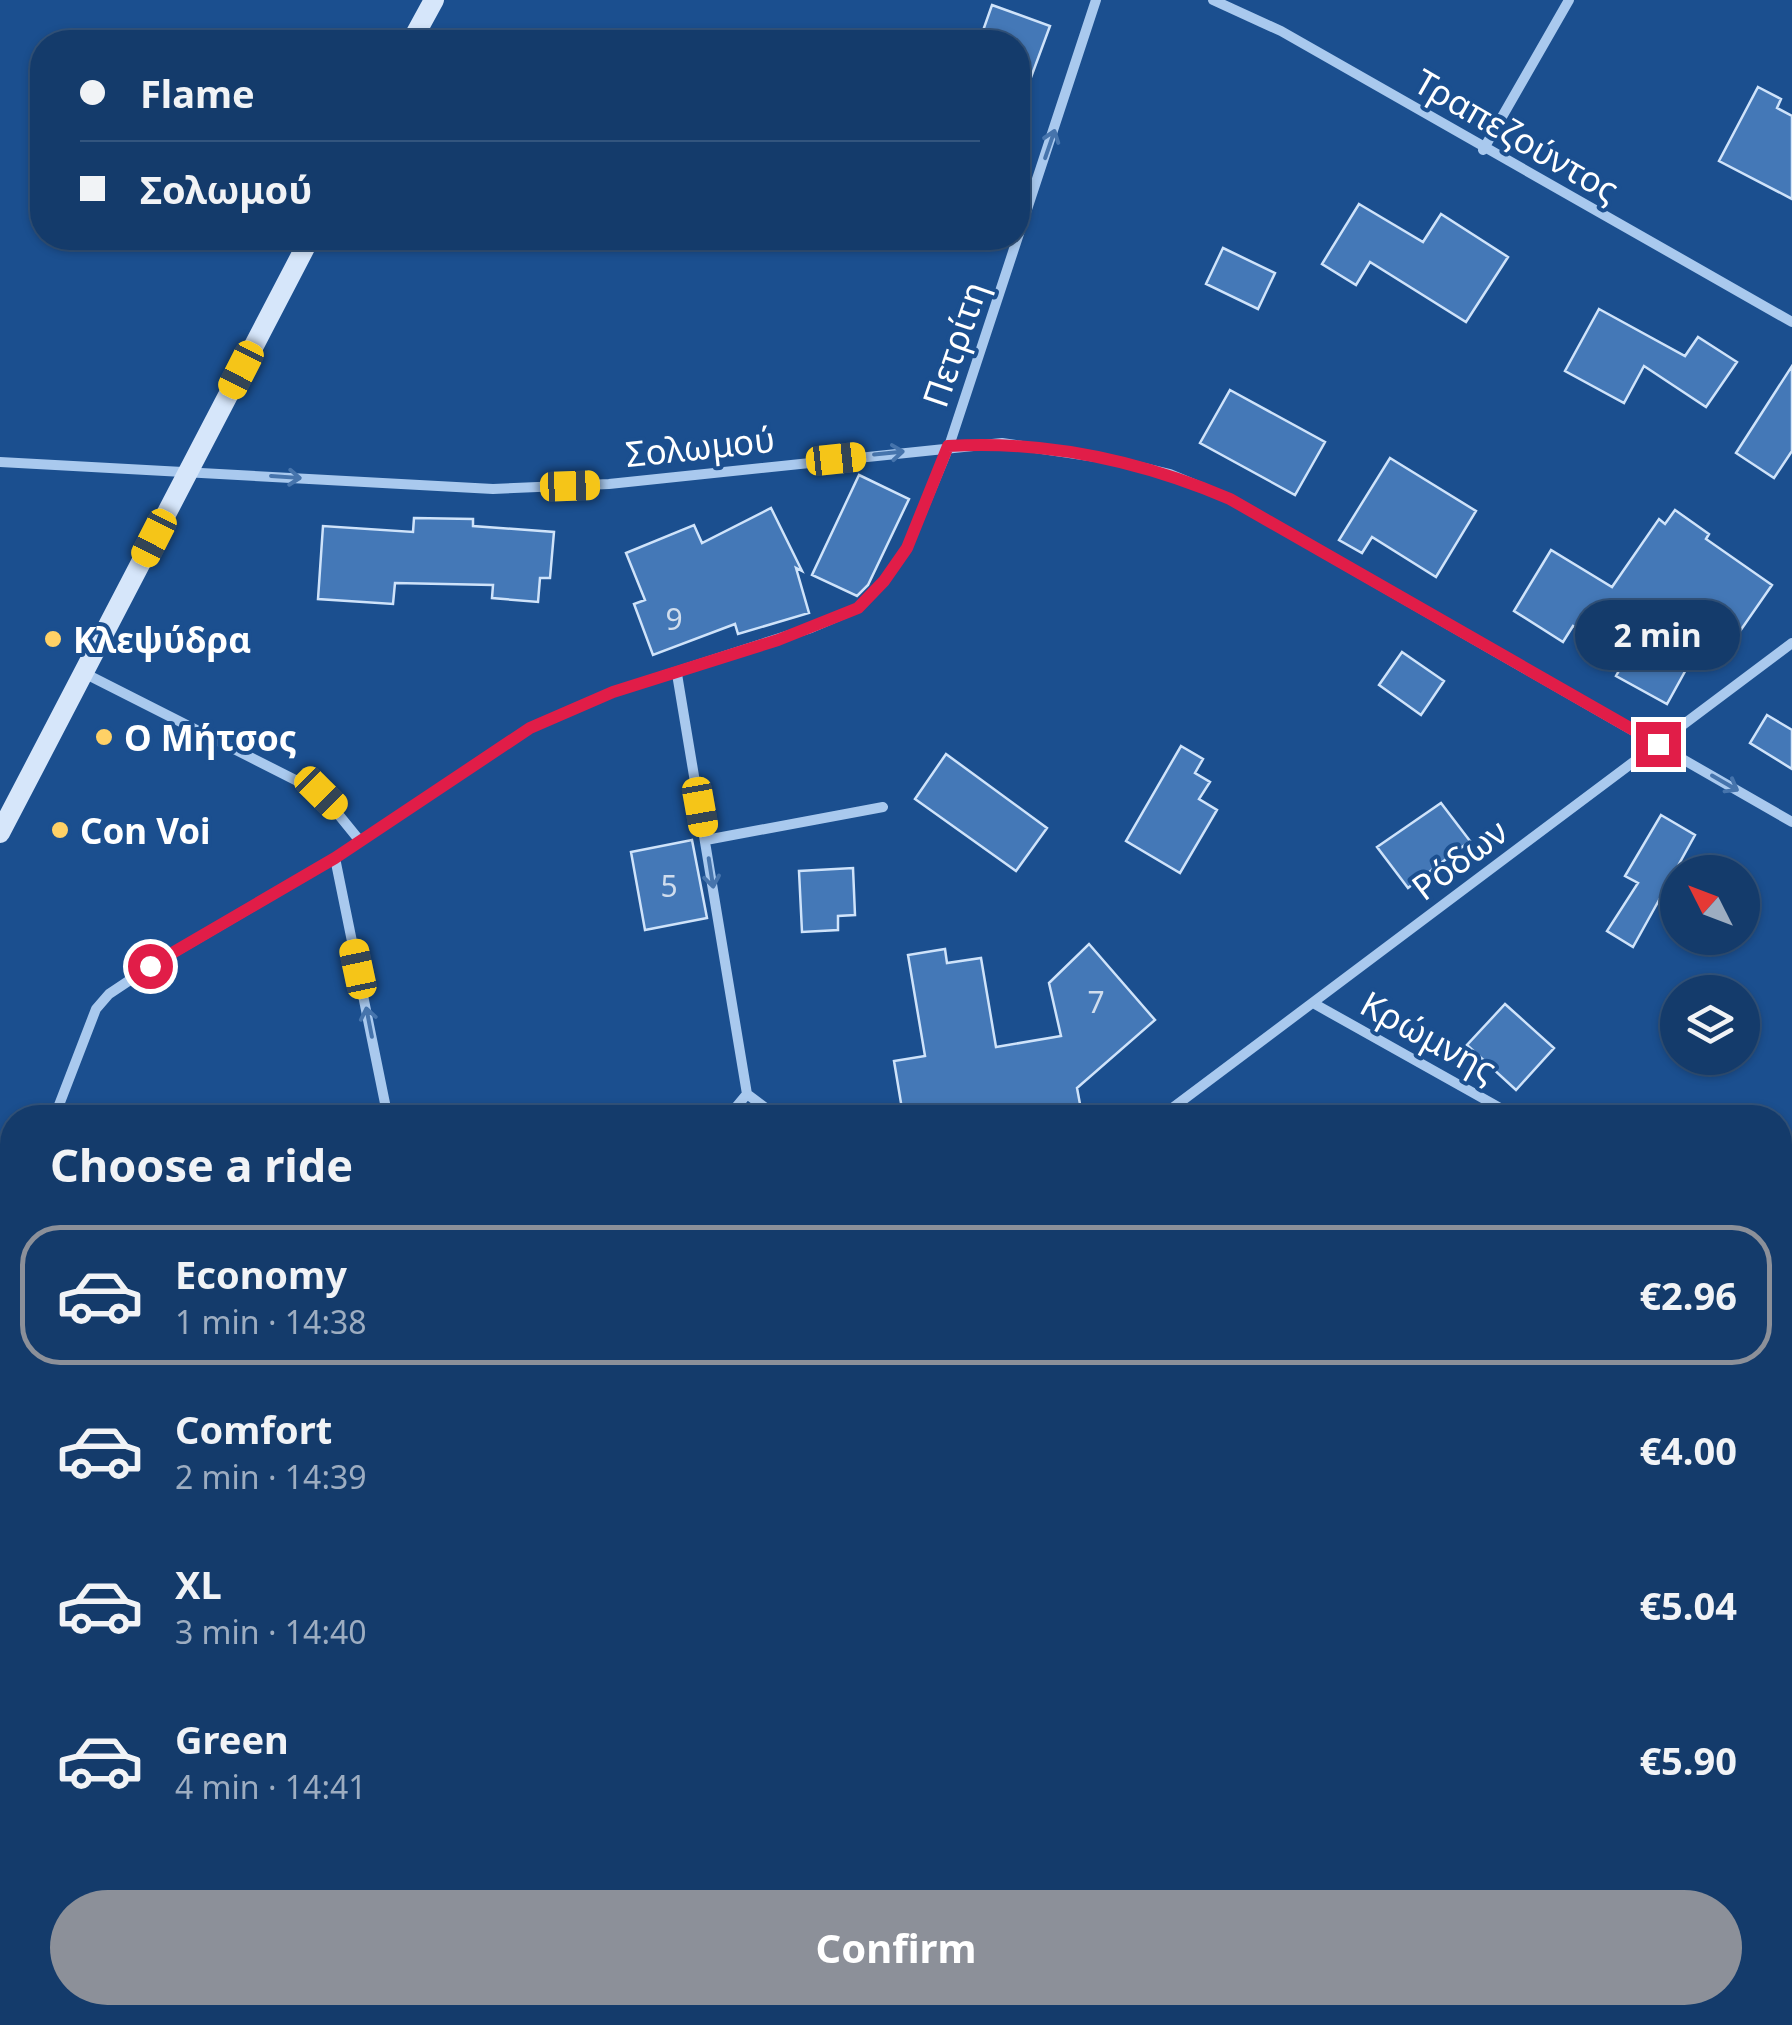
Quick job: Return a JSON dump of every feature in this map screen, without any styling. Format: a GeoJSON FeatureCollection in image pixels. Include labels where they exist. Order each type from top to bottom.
{"type":"FeatureCollection","features":[{"type":"Feature","properties":{"kind":"street"},"geometry":{"type":"LineString","coordinates":[[418,30],[434,0]]}},
{"type":"Feature","properties":{"kind":"street","name":"Πετρίτη"},"geometry":{"type":"LineString","coordinates":[[1030,199],[1096,0]]}},
{"type":"Feature","properties":{"kind":"street","name":"Τραπεζούντος"},"geometry":{"type":"LineString","coordinates":[[1213,0],[1281,31],[1483,150],[1792,322]]}},
{"type":"Feature","properties":{"kind":"street"},"geometry":{"type":"LineString","coordinates":[[1483,150],[1569,0]]}},
{"type":"Feature","properties":{"kind":"street"},"geometry":{"type":"LineString","coordinates":[[0,833],[304,250]]}},
{"type":"Feature","properties":{"kind":"street","name":"Πετρίτη"},"geometry":{"type":"LineString","coordinates":[[59,1105],[90,1019],[109,994],[335,858],[530,728],[613,692],[677,674],[858,608],[884,581],[907,548],[948,446],[1013,250]]}},
{"type":"Feature","properties":{"kind":"street","name":"Σολωμού"},"geometry":{"type":"LineString","coordinates":[[0,462],[493,489],[609,484],[1002,443],[1103,458],[1200,486],[1243,507],[1792,822]]}},
{"type":"Feature","properties":{"kind":"street","name":"Ρόδων"},"geometry":{"type":"LineString","coordinates":[[1176,1105],[1792,643]]}},
{"type":"Feature","properties":{"kind":"street"},"geometry":{"type":"LineString","coordinates":[[83,673],[321,793],[360,842]]}},
{"type":"Feature","properties":{"kind":"street"},"geometry":{"type":"LineString","coordinates":[[677,674],[747,1094],[762,1105]]}},
{"type":"Feature","properties":{"kind":"street"},"geometry":{"type":"LineString","coordinates":[[706,840],[883,807]]}},
{"type":"Feature","properties":{"kind":"street"},"geometry":{"type":"LineString","coordinates":[[335,858],[385,1105]]}},
{"type":"Feature","properties":{"kind":"street","name":"Κρώμνης"},"geometry":{"type":"LineString","coordinates":[[1313,1003],[1495,1105]]}},
{"type":"Feature","properties":{"kind":"street"},"geometry":{"type":"LineString","coordinates":[[738,1105],[747,1094]]}},
{"type":"Feature","properties":{"kind":"building"},"geometry":{"type":"Polygon","coordinates":[[[992,5],[1050,26],[1030,80],[1030,30],[983,30],[992,5]]]}},
{"type":"Feature","properties":{"kind":"building"},"geometry":{"type":"Polygon","coordinates":[[[1758,87],[1781,99],[1777,108],[1792,116],[1792,199],[1719,161],[1758,87]]]}},
{"type":"Feature","properties":{"kind":"building"},"geometry":{"type":"Polygon","coordinates":[[[1359,204],[1423,242],[1441,214],[1508,257],[1466,322],[1370,262],[1356,285],[1322,264],[1359,204]]]}},
{"type":"Feature","properties":{"kind":"building"},"geometry":{"type":"Polygon","coordinates":[[[1223,248],[1275,273],[1258,309],[1206,284],[1223,248]]]}},
{"type":"Feature","properties":{"kind":"building"},"geometry":{"type":"Polygon","coordinates":[[[1599,309],[1685,356],[1698,337],[1737,362],[1706,407],[1644,366],[1624,403],[1565,371],[1599,309]]]}},
{"type":"Feature","properties":{"kind":"building"},"geometry":{"type":"Polygon","coordinates":[[[1792,366],[1792,451],[1774,478],[1736,453],[1792,366]]]}},
{"type":"Feature","properties":{"kind":"building"},"geometry":{"type":"Polygon","coordinates":[[[1230,390],[1325,442],[1295,495],[1200,443],[1230,390]]]}},
{"type":"Feature","properties":{"kind":"building"},"geometry":{"type":"Polygon","coordinates":[[[1390,458],[1476,511],[1436,577],[1372,537],[1362,553],[1339,540],[1390,458]]]}},
{"type":"Feature","properties":{"kind":"building"},"geometry":{"type":"Polygon","coordinates":[[[859,475],[909,499],[868,585],[857,596],[812,575],[859,475]]]}},
{"type":"Feature","properties":{"kind":"building"},"geometry":{"type":"Polygon","coordinates":[[[771,508],[802,571],[796,568],[809,613],[738,634],[735,624],[653,655],[634,604],[645,600],[626,553],[694,525],[702,543],[771,508]]]}},
{"type":"Feature","properties":{"kind":"building"},"geometry":{"type":"Polygon","coordinates":[[[1675,510],[1709,534],[1706,539],[1772,585],[1738,634],[1715,617],[1667,704],[1616,676],[1626,658],[1573,626],[1563,642],[1514,611],[1551,550],[1612,587],[1659,519],[1665,524],[1675,510]]]}},
{"type":"Feature","properties":{"kind":"building"},"geometry":{"type":"Polygon","coordinates":[[[414,518],[473,519],[473,526],[554,532],[550,578],[540,578],[538,602],[492,598],[493,585],[395,583],[393,604],[318,599],[323,526],[413,532],[414,518]]]}},
{"type":"Feature","properties":{"kind":"building"},"geometry":{"type":"Polygon","coordinates":[[[1402,652],[1444,681],[1421,715],[1379,685],[1402,652]]]}},
{"type":"Feature","properties":{"kind":"building"},"geometry":{"type":"Polygon","coordinates":[[[1767,715],[1792,730],[1792,769],[1750,743],[1767,715]]]}},
{"type":"Feature","properties":{"kind":"building"},"geometry":{"type":"Polygon","coordinates":[[[1181,746],[1203,759],[1195,773],[1210,782],[1199,799],[1217,810],[1180,873],[1126,841],[1181,746]]]}},
{"type":"Feature","properties":{"kind":"building"},"geometry":{"type":"Polygon","coordinates":[[[946,754],[1047,828],[1016,871],[915,799],[946,754]]]}},
{"type":"Feature","properties":{"kind":"building"},"geometry":{"type":"Polygon","coordinates":[[[1441,803],[1470,841],[1408,888],[1377,847],[1441,803]]]}},
{"type":"Feature","properties":{"kind":"building"},"geometry":{"type":"Polygon","coordinates":[[[1661,815],[1695,835],[1684,855],[1660,855],[1660,898],[1633,947],[1607,931],[1638,883],[1625,876],[1661,815]]]}},
{"type":"Feature","properties":{"kind":"building"},"geometry":{"type":"Polygon","coordinates":[[[692,840],[707,918],[645,930],[631,852],[692,840]]]}},
{"type":"Feature","properties":{"kind":"building"},"geometry":{"type":"Polygon","coordinates":[[[853,868],[855,915],[838,916],[838,930],[802,932],[799,871],[853,868]]]}},
{"type":"Feature","properties":{"kind":"building"},"geometry":{"type":"Polygon","coordinates":[[[1089,944],[1155,1020],[1077,1088],[1080,1104],[901,1105],[894,1061],[925,1056],[908,955],[945,949],[947,963],[981,958],[996,1047],[1061,1036],[1049,983],[1089,944]]]}},
{"type":"Feature","properties":{"kind":"building"},"geometry":{"type":"Polygon","coordinates":[[[1505,1004],[1554,1048],[1516,1090],[1467,1045],[1505,1004]]]}},
{"type":"Feature","properties":{"kind":"place","name":"Κλεψύδρα"},"geometry":{"type":"Point","coordinates":[53,639]}},
{"type":"Feature","properties":{"kind":"place","name":"Ο Μήτσος"},"geometry":{"type":"Point","coordinates":[104,737]}},
{"type":"Feature","properties":{"kind":"place","name":"Con Voi"},"geometry":{"type":"Point","coordinates":[60,830]}},
{"type":"Feature","properties":{"kind":"route"},"geometry":{"type":"LineString","coordinates":[[150,966],[335,858],[530,728],[613,692],[778,640],[858,608],[884,581],[907,548],[948,446],[1002,443],[1103,458],[1170,474],[1200,486],[1230,499],[1658,744]]}}]}
